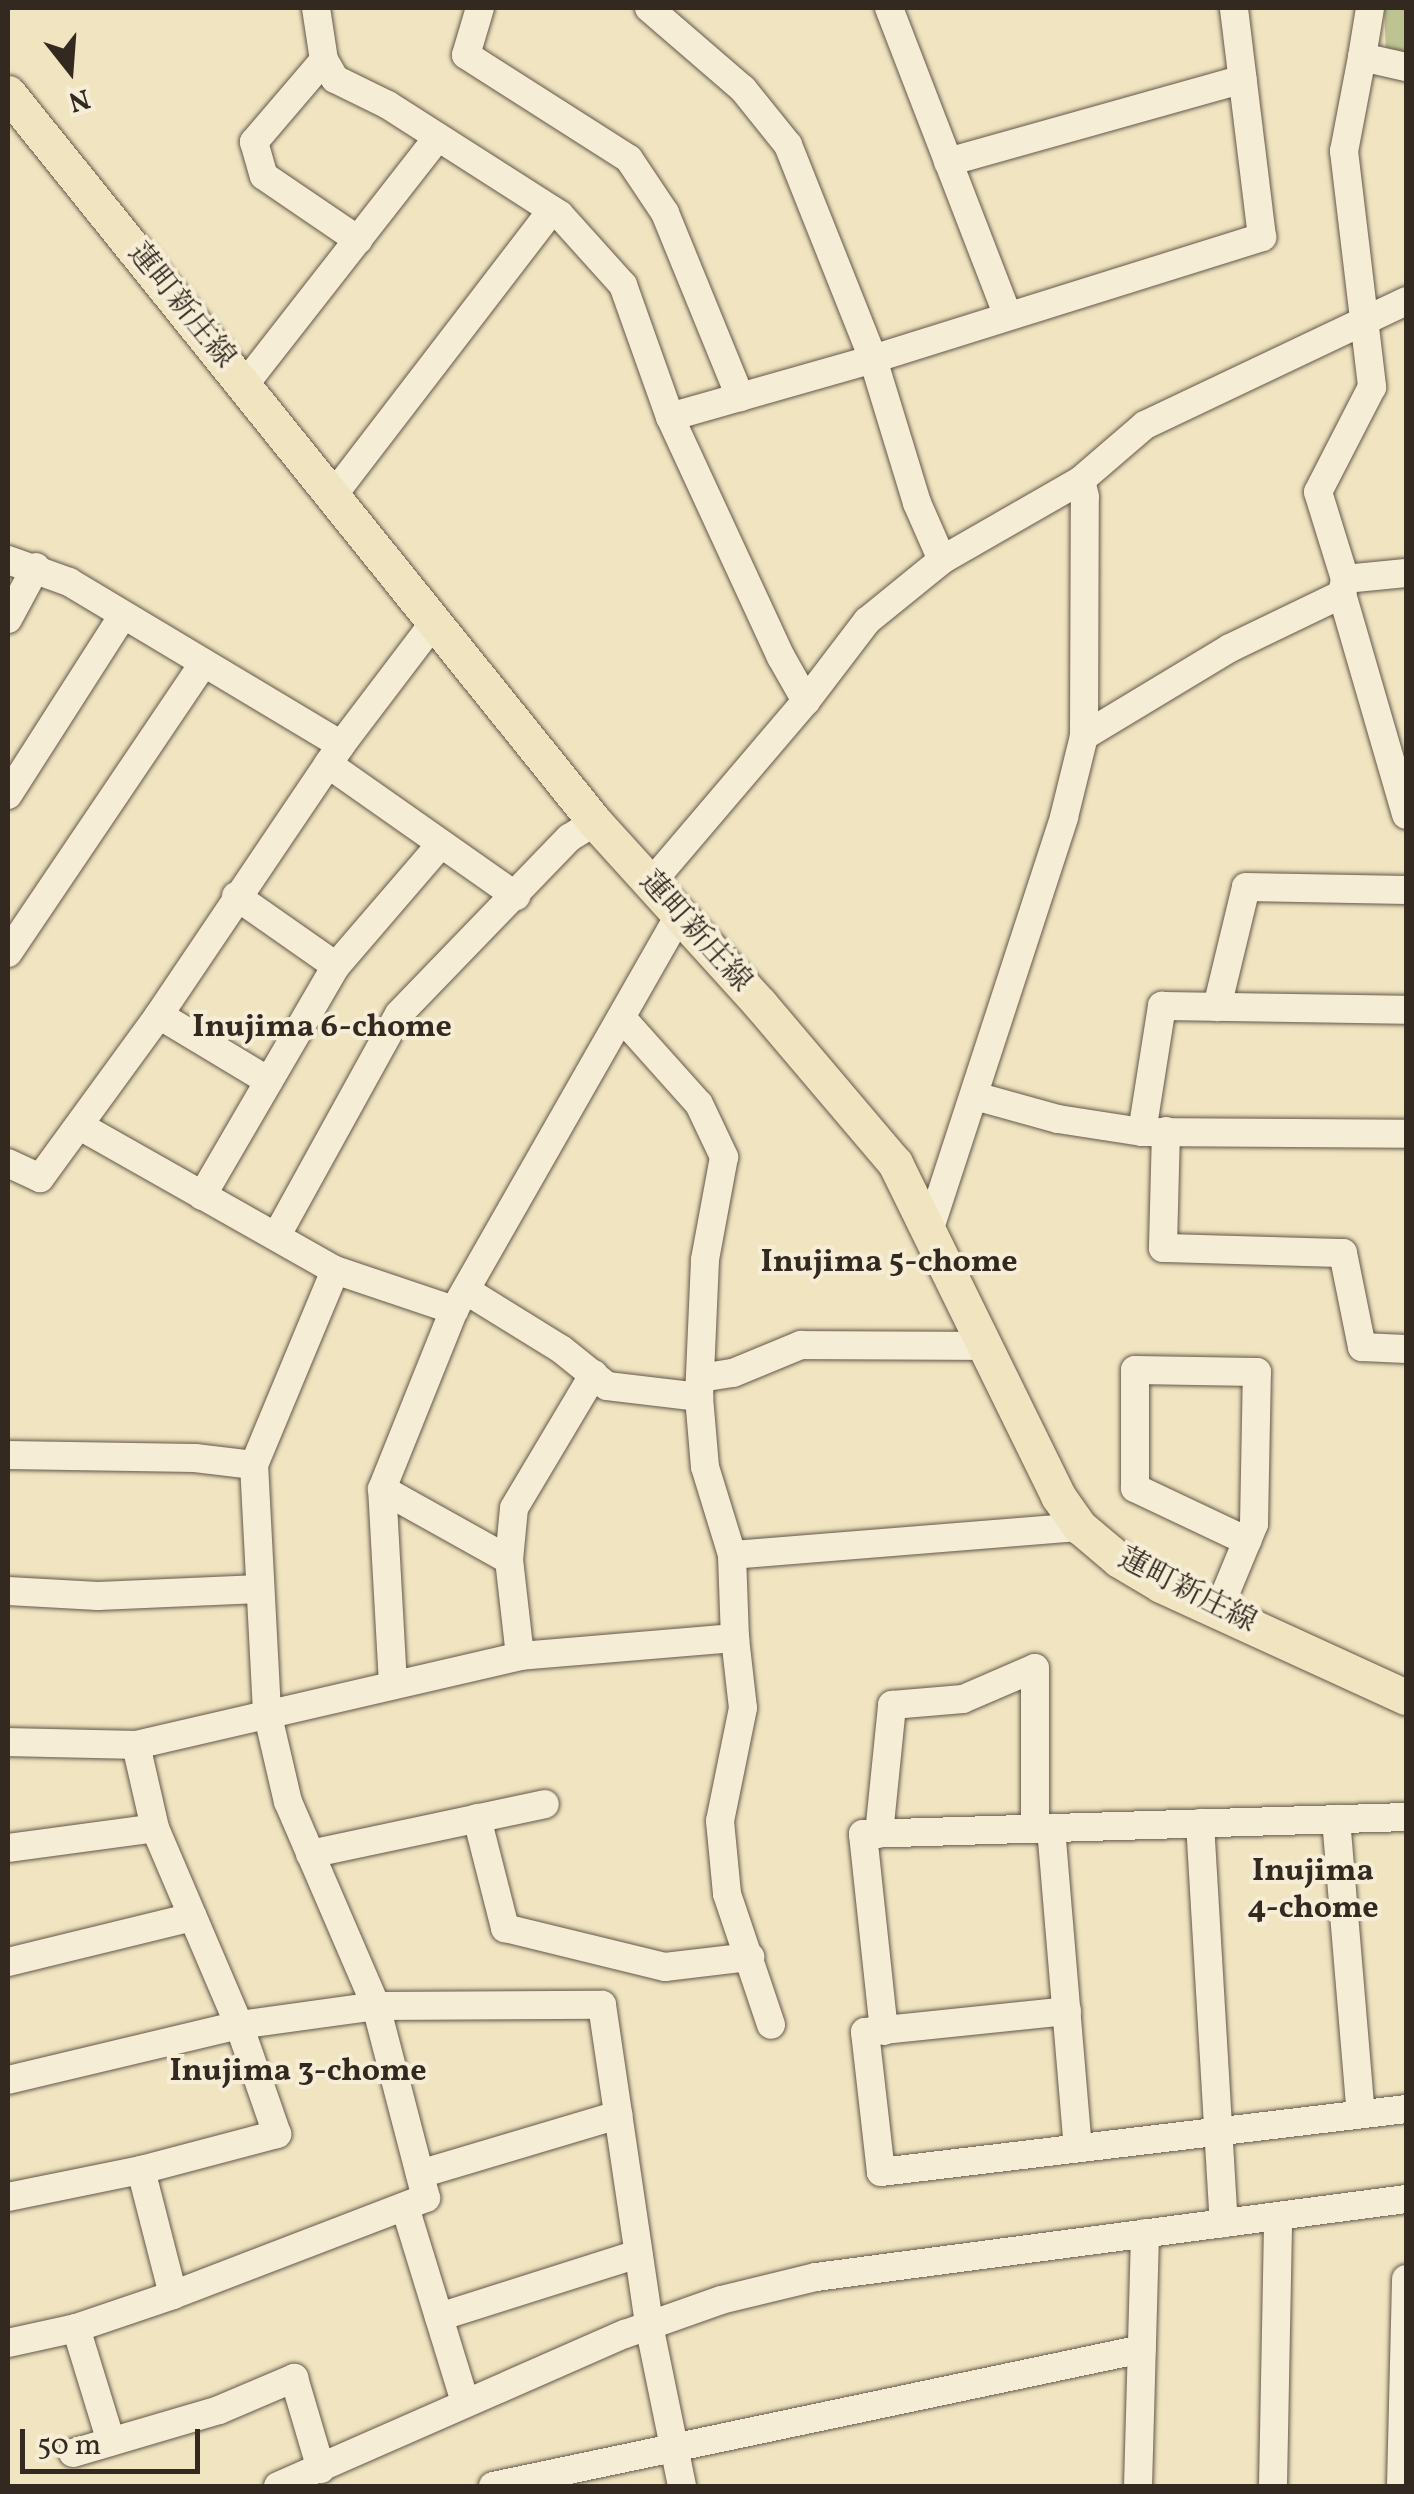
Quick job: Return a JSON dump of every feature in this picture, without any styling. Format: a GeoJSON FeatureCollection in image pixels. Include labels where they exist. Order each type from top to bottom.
{"type":"FeatureCollection","features":[{"type":"Feature","properties":{"kind":"main road","name":"蓮町新庄線"},"geometry":{"type":"LineString","coordinates":[[8,93],[594,822],[895,1163],[1058,1496],[1080,1527],[1119,1560],[1218,1611],[1406,1696]]}},
{"type":"Feature","properties":{"kind":"street"},"geometry":{"type":"LineString","coordinates":[[316,8],[324,60],[335,79],[388,105],[552,210],[623,285],[670,418],[806,702]]}},
{"type":"Feature","properties":{"kind":"street"},"geometry":{"type":"LineString","coordinates":[[480,8],[466,55],[629,159],[665,212],[740,398]]}},
{"type":"Feature","properties":{"kind":"street"},"geometry":{"type":"LineString","coordinates":[[649,8],[744,89],[788,145],[872,360],[917,503],[942,560]]}},
{"type":"Feature","properties":{"kind":"street"},"geometry":{"type":"LineString","coordinates":[[889,8],[1007,314]]}},
{"type":"Feature","properties":{"kind":"street"},"geometry":{"type":"LineString","coordinates":[[670,418],[872,360],[1007,314],[1262,237],[1234,8]]}},
{"type":"Feature","properties":{"kind":"street"},"geometry":{"type":"LineString","coordinates":[[1370,8],[1344,150],[1372,387],[1318,492],[1406,815]]}},
{"type":"Feature","properties":{"kind":"street"},"geometry":{"type":"LineString","coordinates":[[1362,57],[1406,67]]}},
{"type":"Feature","properties":{"kind":"street"},"geometry":{"type":"LineString","coordinates":[[324,60],[254,142],[264,176],[358,240]]}},
{"type":"Feature","properties":{"kind":"street"},"geometry":{"type":"LineString","coordinates":[[948,162],[1243,78]]}},
{"type":"Feature","properties":{"kind":"street"},"geometry":{"type":"LineString","coordinates":[[245,384],[438,137]]}},
{"type":"Feature","properties":{"kind":"street"},"geometry":{"type":"LineString","coordinates":[[334,494],[552,210]]}},
{"type":"Feature","properties":{"kind":"street"},"geometry":{"type":"LineString","coordinates":[[651,883],[806,702],[867,621],[942,560],[1081,480],[1145,424],[1362,318],[1406,301]]}},
{"type":"Feature","properties":{"kind":"street"},"geometry":{"type":"LineString","coordinates":[[930,1231],[1064,816],[1084,736],[1085,497],[1081,480]]}},
{"type":"Feature","properties":{"kind":"street"},"geometry":{"type":"LineString","coordinates":[[8,560],[36,567],[202,664],[334,755],[441,844],[516,896]]}},
{"type":"Feature","properties":{"kind":"street"},"geometry":{"type":"LineString","coordinates":[[8,619],[36,567]]}},
{"type":"Feature","properties":{"kind":"street"},"geometry":{"type":"LineString","coordinates":[[1084,736],[1230,648],[1343,587],[1406,572]]}},
{"type":"Feature","properties":{"kind":"street"},"geometry":{"type":"LineString","coordinates":[[8,795],[122,617]]}},
{"type":"Feature","properties":{"kind":"street"},"geometry":{"type":"LineString","coordinates":[[8,1162],[40,1178],[159,1015],[334,755],[435,621]]}},
{"type":"Feature","properties":{"kind":"street"},"geometry":{"type":"LineString","coordinates":[[8,952],[202,664]]}},
{"type":"Feature","properties":{"kind":"street"},"geometry":{"type":"LineString","coordinates":[[277,1236],[398,1014],[569,838],[594,822]]}},
{"type":"Feature","properties":{"kind":"street"},"geometry":{"type":"LineString","coordinates":[[202,1196],[336,966],[441,844]]}},
{"type":"Feature","properties":{"kind":"street"},"geometry":{"type":"LineString","coordinates":[[1217,1007],[1246,887],[1406,890]]}},
{"type":"Feature","properties":{"kind":"street"},"geometry":{"type":"LineString","coordinates":[[236,896],[336,966]]}},
{"type":"Feature","properties":{"kind":"street"},"geometry":{"type":"LineString","coordinates":[[393,1684],[382,1489],[461,1300],[679,915]]}},
{"type":"Feature","properties":{"kind":"street"},"geometry":{"type":"LineString","coordinates":[[1406,1010],[1162,1006],[1154,1132],[1162,1248],[1343,1253],[1362,1347],[1406,1349]]}},
{"type":"Feature","properties":{"kind":"street"},"geometry":{"type":"LineString","coordinates":[[159,1015],[269,1082]]}},
{"type":"Feature","properties":{"kind":"street"},"geometry":{"type":"LineString","coordinates":[[622,1018],[699,1104],[724,1157],[705,1260],[699,1388],[704,1467],[732,1555],[743,1708],[720,1821],[727,1894],[771,2025]]}},
{"type":"Feature","properties":{"kind":"street"},"geometry":{"type":"LineString","coordinates":[[975,1096],[1058,1119],[1154,1132],[1406,1134]]}},
{"type":"Feature","properties":{"kind":"street"},"geometry":{"type":"LineString","coordinates":[[80,1126],[335,1270],[461,1300],[594,1374],[606,1386],[699,1388],[801,1345],[984,1346]]}},
{"type":"Feature","properties":{"kind":"street"},"geometry":{"type":"LineString","coordinates":[[8,2343],[76,2328],[173,2296],[426,2198],[376,2006],[288,1802],[267,1712],[254,1465],[335,1270]]}},
{"type":"Feature","properties":{"kind":"street"},"geometry":{"type":"LineString","coordinates":[[1218,1611],[1247,1541],[1254,1524],[1257,1372],[1134,1370],[1135,1488],[1247,1541]]}},
{"type":"Feature","properties":{"kind":"street"},"geometry":{"type":"LineString","coordinates":[[520,1656],[508,1560],[514,1508],[594,1374]]}},
{"type":"Feature","properties":{"kind":"street"},"geometry":{"type":"LineString","coordinates":[[8,1455],[196,1458],[254,1465]]}},
{"type":"Feature","properties":{"kind":"street"},"geometry":{"type":"LineString","coordinates":[[382,1489],[508,1560]]}},
{"type":"Feature","properties":{"kind":"street"},"geometry":{"type":"LineString","coordinates":[[732,1555],[1080,1527]]}},
{"type":"Feature","properties":{"kind":"street"},"geometry":{"type":"LineString","coordinates":[[8,1591],[98,1596],[260,1589]]}},
{"type":"Feature","properties":{"kind":"street"},"geometry":{"type":"LineString","coordinates":[[8,1742],[136,1745],[520,1656],[735,1638]]}},
{"type":"Feature","properties":{"kind":"street"},"geometry":{"type":"LineString","coordinates":[[880,1834],[892,1705],[963,1699],[1034,1668],[1043,1828],[1067,2012],[1078,2148]]}},
{"type":"Feature","properties":{"kind":"street"},"geometry":{"type":"LineString","coordinates":[[8,2197],[141,2170],[277,2134],[239,2025],[155,1828],[136,1745]]}},
{"type":"Feature","properties":{"kind":"street"},"geometry":{"type":"LineString","coordinates":[[310,1854],[544,1804]]}},
{"type":"Feature","properties":{"kind":"street"},"geometry":{"type":"LineString","coordinates":[[884,2031],[863,1834],[1406,1817]]}},
{"type":"Feature","properties":{"kind":"street"},"geometry":{"type":"LineString","coordinates":[[476,1818],[504,1928],[665,1966],[750,1957]]}},
{"type":"Feature","properties":{"kind":"street"},"geometry":{"type":"LineString","coordinates":[[1336,1819],[1361,2114]]}},
{"type":"Feature","properties":{"kind":"street"},"geometry":{"type":"LineString","coordinates":[[1200,1824],[1224,2223]]}},
{"type":"Feature","properties":{"kind":"street"},"geometry":{"type":"LineString","coordinates":[[8,1848],[155,1828]]}},
{"type":"Feature","properties":{"kind":"street"},"geometry":{"type":"LineString","coordinates":[[8,1962],[194,1917]]}},
{"type":"Feature","properties":{"kind":"street"},"geometry":{"type":"LineString","coordinates":[[8,2080],[239,2025],[376,2006],[602,2005],[649,2325],[682,2486]]}},
{"type":"Feature","properties":{"kind":"street"},"geometry":{"type":"LineString","coordinates":[[1067,2012],[865,2032],[881,2172],[1406,2108]]}},
{"type":"Feature","properties":{"kind":"street"},"geometry":{"type":"LineString","coordinates":[[420,2174],[618,2115]]}},
{"type":"Feature","properties":{"kind":"street"},"geometry":{"type":"LineString","coordinates":[[141,2170],[173,2296]]}},
{"type":"Feature","properties":{"kind":"street"},"geometry":{"type":"LineString","coordinates":[[278,2486],[332,2473],[465,2402],[649,2325],[721,2300],[816,2277],[1406,2199]]}},
{"type":"Feature","properties":{"kind":"street"},"geometry":{"type":"LineString","coordinates":[[405,2208],[465,2402]]}},
{"type":"Feature","properties":{"kind":"street"},"geometry":{"type":"LineString","coordinates":[[1273,2486],[1278,2216]]}},
{"type":"Feature","properties":{"kind":"street"},"geometry":{"type":"LineString","coordinates":[[1134,2486],[1146,2233]]}},
{"type":"Feature","properties":{"kind":"street"},"geometry":{"type":"LineString","coordinates":[[439,2317],[638,2254]]}},
{"type":"Feature","properties":{"kind":"street"},"geometry":{"type":"LineString","coordinates":[[1402,2486],[1406,2280]]}},
{"type":"Feature","properties":{"kind":"street"},"geometry":{"type":"LineString","coordinates":[[76,2328],[111,2442]]}},
{"type":"Feature","properties":{"kind":"street"},"geometry":{"type":"LineString","coordinates":[[493,2486],[1142,2349]]}},
{"type":"Feature","properties":{"kind":"street"},"geometry":{"type":"LineString","coordinates":[[74,2453],[219,2410],[294,2378],[332,2473]]}},
{"type":"Feature","properties":{"kind":"green space"},"geometry":{"type":"Polygon","coordinates":[[[1384,8],[1406,8],[1406,55],[1386,51],[1384,8]]]}},
{"type":"Feature","properties":{"kind":"district","name":"Inujima 6-chome"},"geometry":{"type":"Point","coordinates":[322,1028]}},
{"type":"Feature","properties":{"kind":"district","name":"Inujima 5-chome"},"geometry":{"type":"Point","coordinates":[889,1263]}},
{"type":"Feature","properties":{"kind":"district","name":"Inujima 4-chome"},"geometry":{"type":"Point","coordinates":[1313,1892]}},
{"type":"Feature","properties":{"kind":"district","name":"Inujima 3-chome"},"geometry":{"type":"Point","coordinates":[298,2072]}}]}
